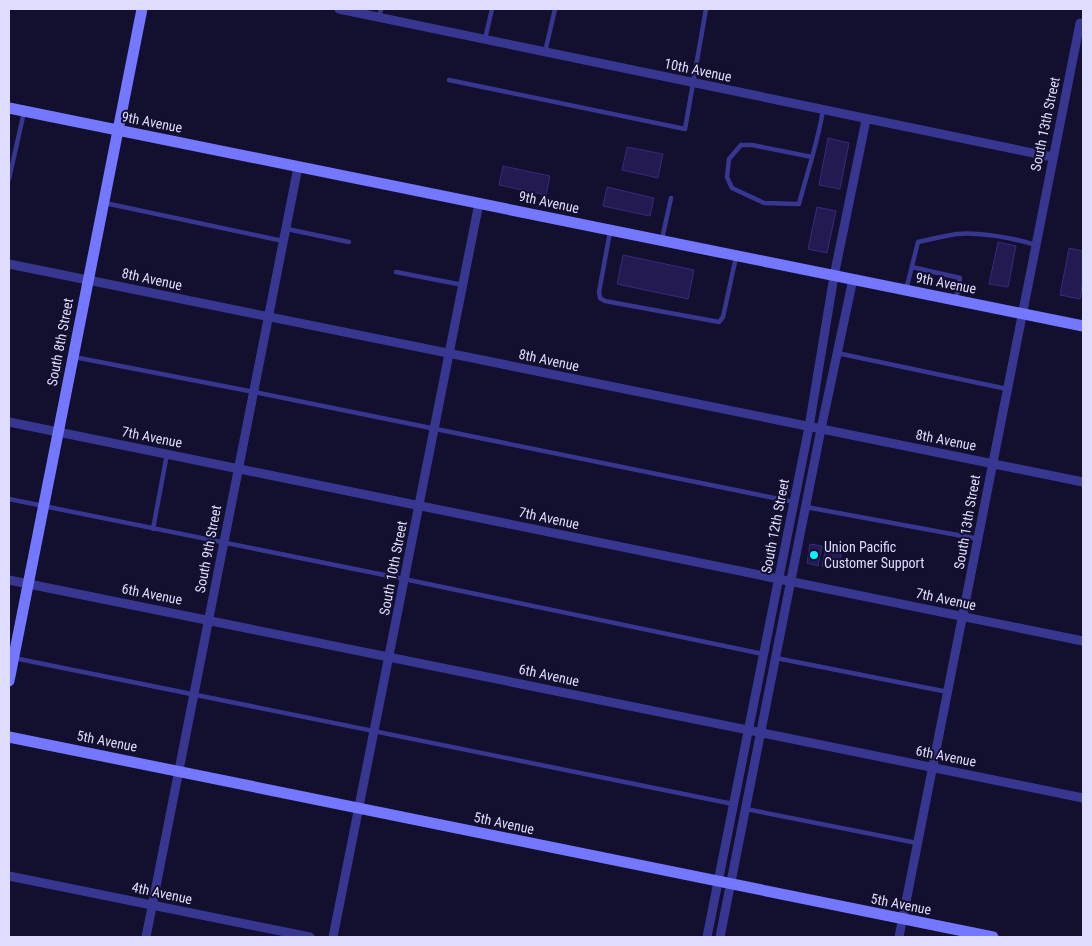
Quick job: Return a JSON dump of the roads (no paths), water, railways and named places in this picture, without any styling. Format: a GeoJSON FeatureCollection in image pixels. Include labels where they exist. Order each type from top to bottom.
{"type":"FeatureCollection","features":[{"type":"Feature","properties":{"kind":"street","name":"South 8th Street"},"geometry":{"type":"LineString","coordinates":[[9,681],[11,658],[28,583],[142,9]]}},
{"type":"Feature","properties":{"kind":"street","name":"10th Avenue"},"geometry":{"type":"LineString","coordinates":[[339,9],[380,13],[545,52],[1052,157]]}},
{"type":"Feature","properties":{"kind":"street","name":"South 13th Street"},"geometry":{"type":"LineString","coordinates":[[899,937],[1080,23]]}},
{"type":"Feature","properties":{"kind":"street","name":"9th Avenue"},"geometry":{"type":"LineString","coordinates":[[9,108],[1083,326]]}},
{"type":"Feature","properties":{"kind":"street","name":"South 12th Street"},"geometry":{"type":"LineString","coordinates":[[706,937],[809,427],[834,276],[866,120]]}},
{"type":"Feature","properties":{"kind":"street","name":"South 9th Street"},"geometry":{"type":"LineString","coordinates":[[146,937],[298,167]]}},
{"type":"Feature","properties":{"kind":"street","name":"South 10th Street"},"geometry":{"type":"LineString","coordinates":[[333,937],[479,204]]}},
{"type":"Feature","properties":{"kind":"street","name":"8th Avenue"},"geometry":{"type":"LineString","coordinates":[[9,264],[1083,482]]}},
{"type":"Feature","properties":{"kind":"street"},"geometry":{"type":"LineString","coordinates":[[720,937],[821,429],[853,279]]}},
{"type":"Feature","properties":{"kind":"street","name":"7th Avenue"},"geometry":{"type":"LineString","coordinates":[[9,422],[1083,641]]}},
{"type":"Feature","properties":{"kind":"street","name":"6th Avenue"},"geometry":{"type":"LineString","coordinates":[[9,580],[1083,798]]}},
{"type":"Feature","properties":{"kind":"street","name":"5th Avenue"},"geometry":{"type":"LineString","coordinates":[[9,737],[993,937]]}},
{"type":"Feature","properties":{"kind":"street","name":"4th Avenue"},"geometry":{"type":"LineString","coordinates":[[9,876],[310,937]]}},
{"type":"Feature","properties":{"kind":"lane"},"geometry":{"type":"LineString","coordinates":[[485,39],[492,9]]}},
{"type":"Feature","properties":{"kind":"lane"},"geometry":{"type":"LineString","coordinates":[[545,52],[555,9]]}},
{"type":"Feature","properties":{"kind":"lane"},"geometry":{"type":"LineString","coordinates":[[449,80],[684,129],[694,83],[706,9]]}},
{"type":"Feature","properties":{"kind":"lane"},"geometry":{"type":"LineString","coordinates":[[812,157],[752,145],[741,145],[729,159],[727,177],[732,188],[764,203],[799,204],[812,157],[822,110]]}},
{"type":"Feature","properties":{"kind":"lane"},"geometry":{"type":"LineString","coordinates":[[9,178],[24,111]]}},
{"type":"Feature","properties":{"kind":"lane"},"geometry":{"type":"LineString","coordinates":[[662,241],[671,198]]}},
{"type":"Feature","properties":{"kind":"lane"},"geometry":{"type":"LineString","coordinates":[[104,203],[284,241]]}},
{"type":"Feature","properties":{"kind":"lane"},"geometry":{"type":"LineString","coordinates":[[287,230],[349,242]]}},
{"type":"Feature","properties":{"kind":"lane"},"geometry":{"type":"LineString","coordinates":[[610,230],[598,292],[600,298],[605,301],[719,322],[723,318],[737,256]]}},
{"type":"Feature","properties":{"kind":"lane"},"geometry":{"type":"LineString","coordinates":[[906,290],[918,242],[959,234],[994,236],[1021,240],[1036,245]]}},
{"type":"Feature","properties":{"kind":"lane"},"geometry":{"type":"LineString","coordinates":[[912,267],[960,278],[956,300]]}},
{"type":"Feature","properties":{"kind":"lane"},"geometry":{"type":"LineString","coordinates":[[396,272],[463,285]]}},
{"type":"Feature","properties":{"kind":"lane"},"geometry":{"type":"LineString","coordinates":[[837,353],[1007,389]]}},
{"type":"Feature","properties":{"kind":"lane"},"geometry":{"type":"LineString","coordinates":[[73,356],[794,502]]}},
{"type":"Feature","properties":{"kind":"lane"},"geometry":{"type":"LineString","coordinates":[[153,529],[167,454]]}},
{"type":"Feature","properties":{"kind":"lane"},"geometry":{"type":"LineString","coordinates":[[9,499],[763,654]]}},
{"type":"Feature","properties":{"kind":"lane"},"geometry":{"type":"LineString","coordinates":[[806,507],[979,539]]}},
{"type":"Feature","properties":{"kind":"lane"},"geometry":{"type":"LineString","coordinates":[[11,658],[733,804]]}},
{"type":"Feature","properties":{"kind":"lane"},"geometry":{"type":"LineString","coordinates":[[776,658],[948,692]]}},
{"type":"Feature","properties":{"kind":"lane"},"geometry":{"type":"LineString","coordinates":[[745,808],[917,843]]}},
{"type":"Feature","properties":{"kind":"place","name":"Union Pacific Customer Support"},"geometry":{"type":"Point","coordinates":[814,555]}}]}
